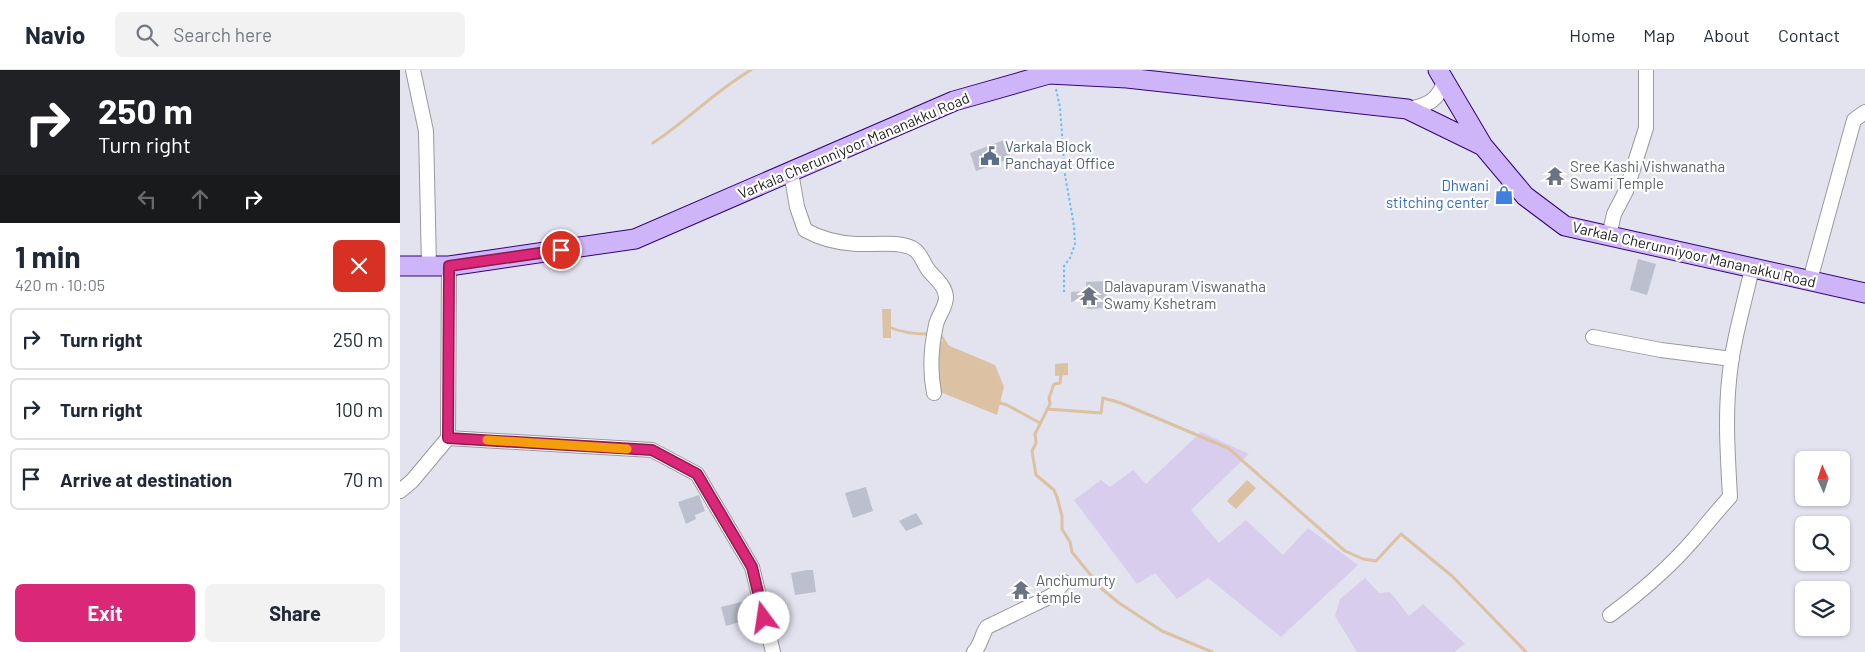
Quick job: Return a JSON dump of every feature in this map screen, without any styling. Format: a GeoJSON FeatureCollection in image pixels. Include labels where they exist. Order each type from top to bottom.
{"type":"FeatureCollection","features":[{"type":"Feature","properties":{"kind":"main road","name":"Varkala Cherunniyoor Mananakku Road"},"geometry":{"type":"LineString","coordinates":[[400,266],[449,266],[634,239],[954,101],[1049,74],[1128,78],[1407,109],[1483,146],[1525,196],[1565,226],[1865,293]]}},
{"type":"Feature","properties":{"kind":"main road"},"geometry":{"type":"LineString","coordinates":[[1442,75],[1483,146]]}},
{"type":"Feature","properties":{"kind":"street"},"geometry":{"type":"LineString","coordinates":[[413,70],[426,131],[429,266]]}},
{"type":"Feature","properties":{"kind":"street"},"geometry":{"type":"LineString","coordinates":[[1609,236],[1614,214],[1626,191],[1646,128],[1646,70]]}},
{"type":"Feature","properties":{"kind":"street"},"geometry":{"type":"LineString","coordinates":[[1407,109],[1429,103],[1438,95],[1442,75]]}},
{"type":"Feature","properties":{"kind":"street"},"geometry":{"type":"LineString","coordinates":[[1810,280],[1854,120],[1865,112]]}},
{"type":"Feature","properties":{"kind":"street"},"geometry":{"type":"LineString","coordinates":[[791,172],[797,207],[805,230],[821,239],[855,244],[905,245],[916,251],[927,269],[944,287],[946,298],[944,307],[938,316],[931,370],[934,393]]}},
{"type":"Feature","properties":{"kind":"street"},"geometry":{"type":"LineString","coordinates":[[400,491],[412,480],[448,438],[449,266]]}},
{"type":"Feature","properties":{"kind":"street"},"geometry":{"type":"LineString","coordinates":[[1610,615],[1665,570],[1730,497],[1727,449],[1729,382],[1732,359],[1752,268]]}},
{"type":"Feature","properties":{"kind":"street"},"geometry":{"type":"LineString","coordinates":[[1594,337],[1661,350],[1732,359]]}},
{"type":"Feature","properties":{"kind":"street"},"geometry":{"type":"LineString","coordinates":[[448,438],[652,450],[697,474],[752,567],[773,652]]}},
{"type":"Feature","properties":{"kind":"street"},"geometry":{"type":"LineString","coordinates":[[974,652],[979,646],[987,627],[1054,594],[1064,582]]}},
{"type":"Feature","properties":{"kind":"path"},"geometry":{"type":"LineString","coordinates":[[1056,75],[1065,175],[1074,226],[1075,244],[1070,258],[1064,266],[1064,292]]}},
{"type":"Feature","properties":{"kind":"shaded area"},"geometry":{"type":"Polygon","coordinates":[[[882,309],[891,309],[891,338],[883,338],[882,309]]]}},
{"type":"Feature","properties":{"kind":"shaded area"},"geometry":{"type":"Polygon","coordinates":[[[938,339],[995,365],[1004,387],[997,415],[938,391],[938,339]]]}},
{"type":"Feature","properties":{"kind":"shaded area"},"geometry":{"type":"Polygon","coordinates":[[[1068,363],[1068,375],[1055,376],[1055,364],[1068,363]]]}},
{"type":"Feature","properties":{"kind":"shaded area"},"geometry":{"type":"Polygon","coordinates":[[[1201,432],[1249,454],[1191,510],[1219,543],[1246,520],[1283,555],[1308,528],[1358,565],[1281,637],[1208,578],[1177,599],[1155,573],[1137,584],[1074,500],[1101,480],[1110,487],[1133,470],[1146,484],[1201,432]]]}},
{"type":"Feature","properties":{"kind":"shaded area"},"geometry":{"type":"Polygon","coordinates":[[[1247,480],[1256,488],[1236,509],[1227,501],[1247,480]]]}},
{"type":"Feature","properties":{"kind":"shaded area"},"geometry":{"type":"Polygon","coordinates":[[[1365,578],[1379,593],[1390,592],[1409,616],[1423,604],[1465,644],[1456,652],[1357,652],[1335,616],[1340,599],[1365,578]]]}},
{"type":"Feature","properties":{"kind":"building","name":"Varkala Block Panchayat Office"},"geometry":{"type":"Polygon","coordinates":[[[1004,140],[1011,158],[976,171],[970,153],[1004,140]]]}},
{"type":"Feature","properties":{"kind":"building"},"geometry":{"type":"Polygon","coordinates":[[[1638,259],[1656,264],[1647,295],[1630,290],[1638,259]]]}},
{"type":"Feature","properties":{"kind":"building","name":"Dalavapuram Viswanatha Swamy Kshetram"},"geometry":{"type":"Polygon","coordinates":[[[1106,281],[1107,308],[1087,309],[1086,301],[1071,302],[1071,292],[1086,291],[1086,282],[1106,281]]]}},
{"type":"Feature","properties":{"kind":"building"},"geometry":{"type":"Polygon","coordinates":[[[866,487],[873,511],[853,518],[845,493],[866,487]]]}},
{"type":"Feature","properties":{"kind":"building"},"geometry":{"type":"Polygon","coordinates":[[[699,495],[705,511],[695,515],[696,519],[686,524],[678,502],[699,495]]]}},
{"type":"Feature","properties":{"kind":"building"},"geometry":{"type":"Polygon","coordinates":[[[916,513],[923,524],[906,531],[899,521],[916,513]]]}},
{"type":"Feature","properties":{"kind":"building"},"geometry":{"type":"Polygon","coordinates":[[[813,570],[816,592],[795,595],[791,573],[813,570]]]}},
{"type":"Feature","properties":{"kind":"building"},"geometry":{"type":"Polygon","coordinates":[[[745,601],[749,613],[741,616],[743,621],[726,626],[721,607],[745,601]]]}},
{"type":"Feature","properties":{"kind":"waterway"},"geometry":{"type":"LineString","coordinates":[[653,143],[725,87],[751,70]]}},
{"type":"Feature","properties":{"kind":"waterway"},"geometry":{"type":"LineString","coordinates":[[889,327],[909,333],[929,334]]}},
{"type":"Feature","properties":{"kind":"waterway"},"geometry":{"type":"LineString","coordinates":[[940,334],[948,347]]}},
{"type":"Feature","properties":{"kind":"waterway"},"geometry":{"type":"LineString","coordinates":[[1061,375],[1060,383],[1054,384],[1049,398],[1050,404],[1035,434],[1036,443],[1032,451],[1036,475],[1054,490],[1057,497],[1062,516],[1062,529],[1070,542],[1072,552],[1102,589],[1119,603],[1162,631],[1212,652]]}},
{"type":"Feature","properties":{"kind":"waterway"},"geometry":{"type":"LineString","coordinates":[[1047,409],[1101,413],[1103,398],[1121,403],[1228,448],[1345,551],[1363,559],[1376,561],[1401,534],[1452,576],[1526,652]]}},
{"type":"Feature","properties":{"kind":"waterway"},"geometry":{"type":"LineString","coordinates":[[997,402],[1007,405],[1040,423]]}},
{"type":"Feature","properties":{"kind":"slow traffic"},"geometry":{"type":"LineString","coordinates":[[487,440],[627,449]]}},
{"type":"Feature","properties":{"kind":"place","name":"Varkala Block Panchayat Office"},"geometry":{"type":"Point","coordinates":[990,156]}},
{"type":"Feature","properties":{"kind":"place","name":"Sree Kashi Vishwanatha Swami Temple"},"geometry":{"type":"Point","coordinates":[1555,176]}},
{"type":"Feature","properties":{"kind":"place","name":"Dhwani stitching center"},"geometry":{"type":"Point","coordinates":[1504,195]}},
{"type":"Feature","properties":{"kind":"place","name":"Dalavapuram Viswanatha Swamy Kshetram"},"geometry":{"type":"Point","coordinates":[1089,296]}},
{"type":"Feature","properties":{"kind":"place","name":"Anchumurty temple"},"geometry":{"type":"Point","coordinates":[1021,590]}},
{"type":"Feature","properties":{"kind":"route"},"geometry":{"type":"LineString","coordinates":[[561,250],[449,266],[448,438],[652,450],[697,474],[752,567],[764,618]]}}]}
